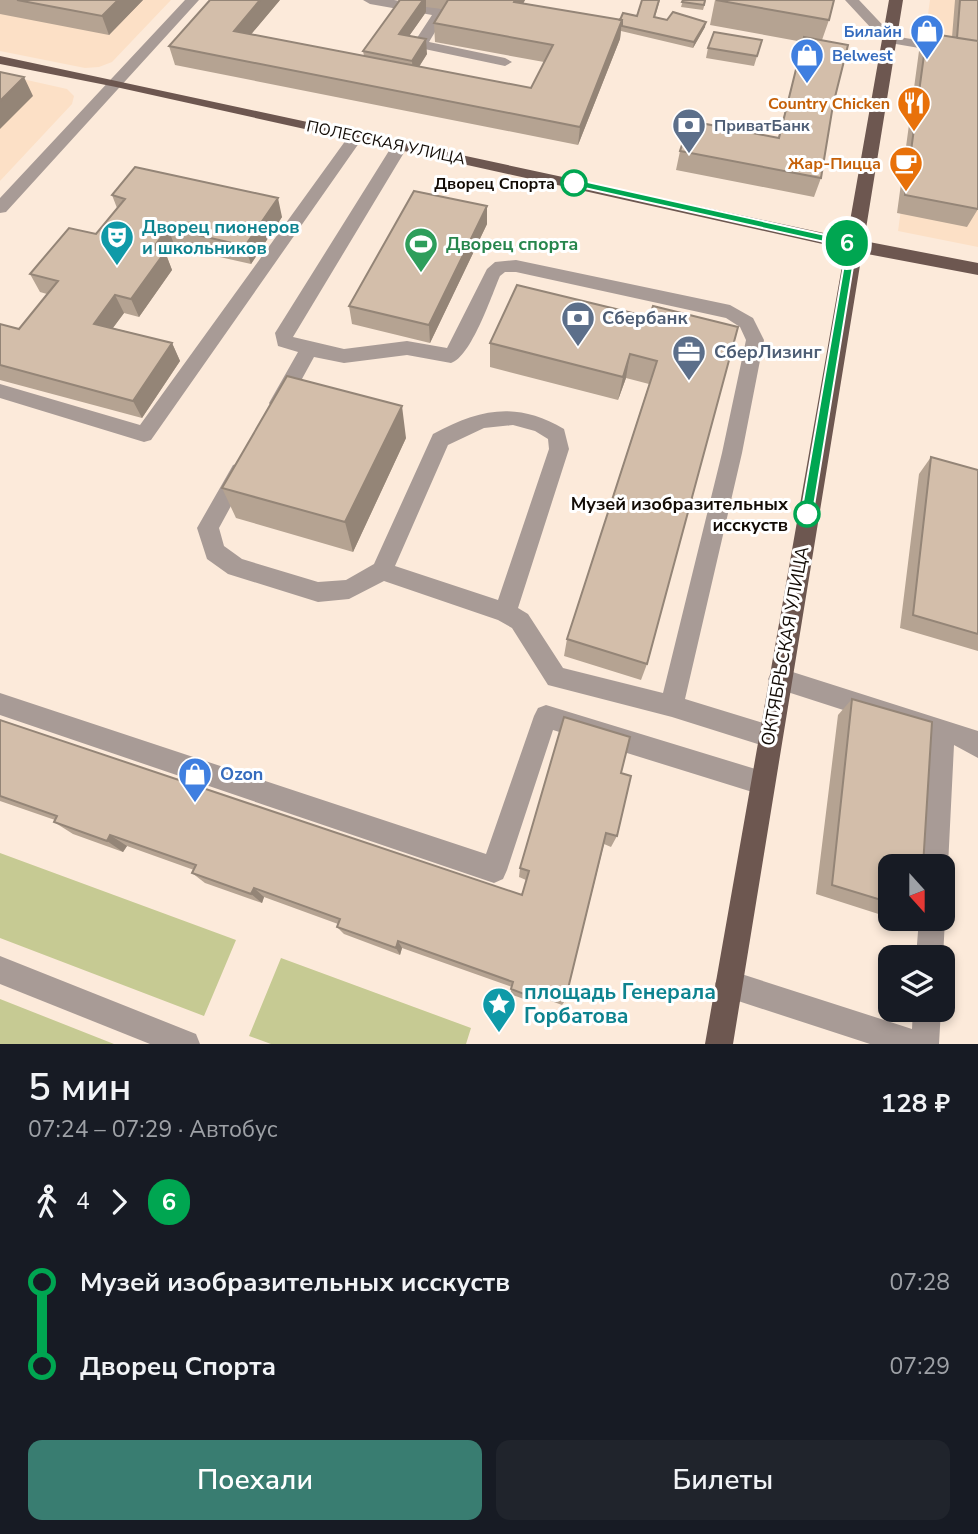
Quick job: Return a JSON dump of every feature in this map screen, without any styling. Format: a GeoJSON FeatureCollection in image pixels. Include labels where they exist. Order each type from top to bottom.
{"type":"FeatureCollection","features":[{"type":"Feature","properties":{"kind":"main road","name":"ОКТЯБРЬСКАЯ УЛИЦА"},"geometry":{"type":"LineString","coordinates":[[719,1044],[896,0]]}},
{"type":"Feature","properties":{"kind":"main road","name":"ПОЛЕССКАЯ УЛИЦА"},"geometry":{"type":"LineString","coordinates":[[0,60],[116,83],[853,245],[978,269]]}},
{"type":"Feature","properties":{"kind":"street"},"geometry":{"type":"LineString","coordinates":[[0,208],[192,0]]}},
{"type":"Feature","properties":{"kind":"street"},"geometry":{"type":"LineString","coordinates":[[370,0],[440,12],[419,44],[505,62]]}},
{"type":"Feature","properties":{"kind":"street"},"geometry":{"type":"LineString","coordinates":[[852,0],[889,39],[978,54]]}},
{"type":"Feature","properties":{"kind":"street"},"geometry":{"type":"LineString","coordinates":[[0,391],[144,434],[356,136]]}},
{"type":"Feature","properties":{"kind":"street"},"geometry":{"type":"LineString","coordinates":[[400,146],[284,333],[284,341],[344,356],[407,348],[451,356],[458,349],[493,273],[500,266],[516,267],[730,312],[753,330],[755,340],[673,706]]}},
{"type":"Feature","properties":{"kind":"street"},"geometry":{"type":"LineString","coordinates":[[269,421],[309,349]]}},
{"type":"Feature","properties":{"kind":"street"},"geometry":{"type":"LineString","coordinates":[[248,457],[208,528],[215,552],[236,567],[318,592],[349,589],[382,571],[440,440],[497,416],[545,426],[557,435],[559,449],[505,612]]}},
{"type":"Feature","properties":{"kind":"street"},"geometry":{"type":"LineString","coordinates":[[382,571],[505,612],[520,621],[556,677],[673,706],[770,736]]}},
{"type":"Feature","properties":{"kind":"street"},"geometry":{"type":"LineString","coordinates":[[780,679],[966,737],[978,746]]}},
{"type":"Feature","properties":{"kind":"street"},"geometry":{"type":"LineString","coordinates":[[0,704],[494,870],[546,716],[762,783]]}},
{"type":"Feature","properties":{"kind":"street"},"geometry":{"type":"LineString","coordinates":[[936,854],[943,730]]}},
{"type":"Feature","properties":{"kind":"street"},"geometry":{"type":"LineString","coordinates":[[0,970],[186,1044]]}},
{"type":"Feature","properties":{"kind":"street"},"geometry":{"type":"LineString","coordinates":[[729,984],[914,1044]]}},
{"type":"Feature","properties":{"kind":"street"},"geometry":{"type":"LineString","coordinates":[[925,1044],[926,1022]]}},
{"type":"Feature","properties":{"kind":"shaded area"},"geometry":{"type":"Polygon","coordinates":[[[0,0],[171,0],[112,62],[85,68],[0,51],[0,0]]]}},
{"type":"Feature","properties":{"kind":"shaded area"},"geometry":{"type":"Polygon","coordinates":[[[930,0],[978,0],[978,247],[898,231],[930,0]]]}},
{"type":"Feature","properties":{"kind":"shaded area"},"geometry":{"type":"Polygon","coordinates":[[[0,74],[67,89],[74,96],[72,104],[0,181],[0,74]]]}},
{"type":"Feature","properties":{"kind":"green space"},"geometry":{"type":"Polygon","coordinates":[[[0,853],[236,940],[204,1016],[0,938],[0,853]]]}},
{"type":"Feature","properties":{"kind":"green space"},"geometry":{"type":"Polygon","coordinates":[[[281,958],[471,1028],[466,1044],[271,1044],[249,1036],[281,958]]]}},
{"type":"Feature","properties":{"kind":"green space"},"geometry":{"type":"Polygon","coordinates":[[[0,999],[114,1044],[0,1044],[0,999]]]}},
{"type":"Feature","properties":{"kind":"building"},"geometry":{"type":"Polygon","coordinates":[[[17,0],[118,0],[102,16],[17,0]]]}},
{"type":"Feature","properties":{"kind":"building"},"geometry":{"type":"Polygon","coordinates":[[[210,0],[260,0],[234,31],[531,88],[553,45],[434,23],[448,0],[515,0],[514,2],[622,20],[580,127],[169,46],[210,0]]]}},
{"type":"Feature","properties":{"kind":"building"},"geometry":{"type":"Polygon","coordinates":[[[400,0],[423,0],[399,34],[426,39],[412,61],[363,51],[400,0]]]}},
{"type":"Feature","properties":{"kind":"building"},"geometry":{"type":"Polygon","coordinates":[[[642,0],[659,0],[654,17],[667,20],[673,12],[706,22],[694,42],[622,26],[620,20],[623,13],[637,16],[642,0]]]}},
{"type":"Feature","properties":{"kind":"building"},"geometry":{"type":"Polygon","coordinates":[[[705,0],[704,5],[682,2],[705,0]]]}},
{"type":"Feature","properties":{"kind":"building"},"geometry":{"type":"Polygon","coordinates":[[[716,0],[834,0],[829,20],[716,0]]]}},
{"type":"Feature","properties":{"kind":"building"},"geometry":{"type":"Polygon","coordinates":[[[960,0],[978,0],[978,41],[957,38],[960,0]]]}},
{"type":"Feature","properties":{"kind":"building"},"geometry":{"type":"Polygon","coordinates":[[[714,32],[762,40],[757,56],[708,48],[714,32]]]}},
{"type":"Feature","properties":{"kind":"building"},"geometry":{"type":"Polygon","coordinates":[[[927,33],[978,41],[978,209],[905,195],[927,33]]]}},
{"type":"Feature","properties":{"kind":"building"},"geometry":{"type":"Polygon","coordinates":[[[804,37],[848,45],[833,105],[821,178],[680,151],[690,121],[779,138],[804,37]]]}},
{"type":"Feature","properties":{"kind":"building"},"geometry":{"type":"Polygon","coordinates":[[[0,72],[24,77],[0,101],[0,72]]]}},
{"type":"Feature","properties":{"kind":"building"},"geometry":{"type":"Polygon","coordinates":[[[135,167],[278,198],[245,246],[168,228],[152,249],[165,252],[131,299],[115,295],[94,324],[172,343],[133,401],[0,365],[0,324],[19,329],[58,281],[30,274],[69,228],[96,234],[125,199],[112,195],[135,167]]]}},
{"type":"Feature","properties":{"kind":"building","name":"Дворец спорта"},"geometry":{"type":"Polygon","coordinates":[[[414,191],[487,206],[429,325],[349,306],[414,191]]]}},
{"type":"Feature","properties":{"kind":"building"},"geometry":{"type":"Polygon","coordinates":[[[517,285],[649,317],[653,306],[738,327],[647,664],[567,639],[657,361],[630,354],[623,377],[490,343],[517,285]]]}},
{"type":"Feature","properties":{"kind":"building"},"geometry":{"type":"Polygon","coordinates":[[[287,376],[402,406],[345,522],[222,488],[287,376]]]}},
{"type":"Feature","properties":{"kind":"building"},"geometry":{"type":"Polygon","coordinates":[[[931,457],[978,470],[978,634],[913,615],[931,457]]]}},
{"type":"Feature","properties":{"kind":"building"},"geometry":{"type":"Polygon","coordinates":[[[852,699],[932,722],[924,854],[878,854],[878,899],[832,885],[852,699]]]}},
{"type":"Feature","properties":{"kind":"building"},"geometry":{"type":"Polygon","coordinates":[[[564,717],[630,737],[621,773],[631,776],[617,836],[606,833],[565,1001],[536,990],[534,998],[511,989],[513,982],[398,941],[396,948],[337,927],[340,919],[254,888],[251,894],[192,873],[196,865],[110,835],[107,841],[54,822],[57,816],[0,796],[0,720],[522,895],[529,871],[520,868],[564,717]]]}},
{"type":"Feature","properties":{"kind":"bus line","name":"6"},"geometry":{"type":"LineString","coordinates":[[574,183],[853,245],[807,514]]}},
{"type":"Feature","properties":{"kind":"place","name":"Билайн"},"geometry":{"type":"Point","coordinates":[927,61]}},
{"type":"Feature","properties":{"kind":"place","name":"Belwest"},"geometry":{"type":"Point","coordinates":[807,85]}},
{"type":"Feature","properties":{"kind":"place","name":"Country Chicken"},"geometry":{"type":"Point","coordinates":[914,133]}},
{"type":"Feature","properties":{"kind":"place","name":"ПриватБанк"},"geometry":{"type":"Point","coordinates":[689,155]}},
{"type":"Feature","properties":{"kind":"place","name":"Дворец Спорта"},"geometry":{"type":"Point","coordinates":[574,183]}},
{"type":"Feature","properties":{"kind":"place","name":"Жар-Пицца"},"geometry":{"type":"Point","coordinates":[906,193]}},
{"type":"Feature","properties":{"kind":"place","name":"Дворец пионеров и школьников"},"geometry":{"type":"Point","coordinates":[117,267]}},
{"type":"Feature","properties":{"kind":"place","name":"Дворец спорта"},"geometry":{"type":"Point","coordinates":[421,274]}},
{"type":"Feature","properties":{"kind":"place","name":"Сбербанк"},"geometry":{"type":"Point","coordinates":[578,348]}},
{"type":"Feature","properties":{"kind":"place","name":"СберЛизинг"},"geometry":{"type":"Point","coordinates":[689,382]}},
{"type":"Feature","properties":{"kind":"place","name":"Музей изобразительных исскуств"},"geometry":{"type":"Point","coordinates":[807,514]}},
{"type":"Feature","properties":{"kind":"place","name":"Ozon"},"geometry":{"type":"Point","coordinates":[195,804]}},
{"type":"Feature","properties":{"kind":"place","name":"площадь Генерала Горбатова"},"geometry":{"type":"Point","coordinates":[499,1034]}}]}
